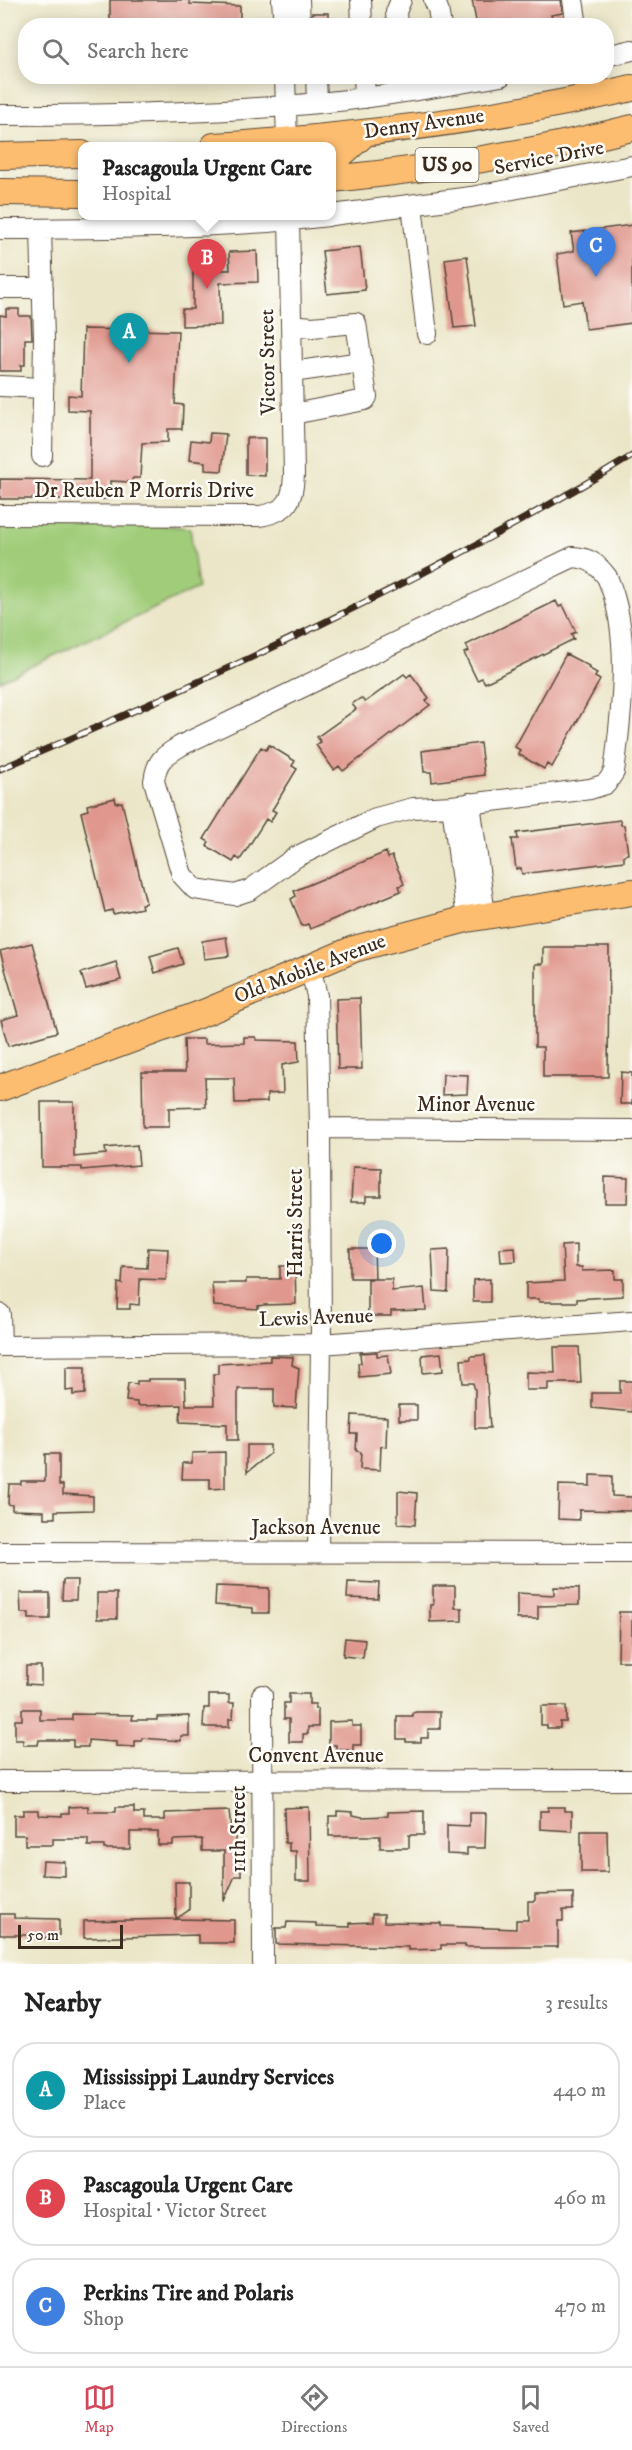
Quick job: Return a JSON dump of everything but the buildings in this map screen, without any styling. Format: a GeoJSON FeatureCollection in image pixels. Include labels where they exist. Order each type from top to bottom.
{"type":"FeatureCollection","features":[{"type":"Feature","properties":{"kind":"main road","name":"Denny Avenue"},"geometry":{"type":"LineString","coordinates":[[301,142],[456,122],[632,88]]}},
{"type":"Feature","properties":{"kind":"main road","name":"Denny Avenue"},"geometry":{"type":"LineString","coordinates":[[336,179],[457,164],[562,145],[632,128]]}},
{"type":"Feature","properties":{"kind":"main road"},"geometry":{"type":"LineString","coordinates":[[336,158],[365,133]]}},
{"type":"Feature","properties":{"kind":"main road"},"geometry":{"type":"LineString","coordinates":[[0,156],[78,154]]}},
{"type":"Feature","properties":{"kind":"main road"},"geometry":{"type":"LineString","coordinates":[[0,192],[78,192]]}},
{"type":"Feature","properties":{"kind":"main road","name":"Old Mobile Avenue"},"geometry":{"type":"LineString","coordinates":[[0,1088],[206,1012],[310,966],[390,938],[476,917],[632,892]]}},
{"type":"Feature","properties":{"kind":"street"},"geometry":{"type":"LineString","coordinates":[[282,0],[283,18]]}},
{"type":"Feature","properties":{"kind":"street"},"geometry":{"type":"LineString","coordinates":[[299,0],[300,18]]}},
{"type":"Feature","properties":{"kind":"street"},"geometry":{"type":"LineString","coordinates":[[361,0],[362,18]]}},
{"type":"Feature","properties":{"kind":"street"},"geometry":{"type":"LineString","coordinates":[[396,18],[396,12],[401,0]]}},
{"type":"Feature","properties":{"kind":"street"},"geometry":{"type":"LineString","coordinates":[[434,0],[440,18]]}},
{"type":"Feature","properties":{"kind":"street"},"geometry":{"type":"LineString","coordinates":[[573,0],[576,18]]}},
{"type":"Feature","properties":{"kind":"street"},"geometry":{"type":"LineString","coordinates":[[614,54],[632,50]]}},
{"type":"Feature","properties":{"kind":"street"},"geometry":{"type":"LineString","coordinates":[[285,84],[287,142]]}},
{"type":"Feature","properties":{"kind":"street"},"geometry":{"type":"LineString","coordinates":[[316,84],[317,102]]}},
{"type":"Feature","properties":{"kind":"street"},"geometry":{"type":"LineString","coordinates":[[364,84],[365,98]]}},
{"type":"Feature","properties":{"kind":"street"},"geometry":{"type":"LineString","coordinates":[[0,115],[137,113],[286,105],[365,98],[400,85]]}},
{"type":"Feature","properties":{"kind":"street","name":"Service Drive"},"geometry":{"type":"LineString","coordinates":[[336,214],[481,196],[632,166]]}},
{"type":"Feature","properties":{"kind":"street"},"geometry":{"type":"LineString","coordinates":[[412,205],[426,334]]}},
{"type":"Feature","properties":{"kind":"street","name":"Service Drive"},"geometry":{"type":"LineString","coordinates":[[0,230],[244,220]]}},
{"type":"Feature","properties":{"kind":"street","name":"Victor Street"},"geometry":{"type":"LineString","coordinates":[[285,506],[294,490],[289,220]]}},
{"type":"Feature","properties":{"kind":"street"},"geometry":{"type":"LineString","coordinates":[[41,229],[42,456]]}},
{"type":"Feature","properties":{"kind":"street"},"geometry":{"type":"LineString","coordinates":[[0,288],[43,288]]}},
{"type":"Feature","properties":{"kind":"street"},"geometry":{"type":"LineString","coordinates":[[291,325],[312,327],[355,322],[367,397],[365,400],[293,414]]}},
{"type":"Feature","properties":{"kind":"street"},"geometry":{"type":"LineString","coordinates":[[292,372],[362,362]]}},
{"type":"Feature","properties":{"kind":"street"},"geometry":{"type":"LineString","coordinates":[[0,386],[43,388]]}},
{"type":"Feature","properties":{"kind":"street","name":"Dr Reuben P Morris Drive"},"geometry":{"type":"LineString","coordinates":[[0,515],[260,516],[280,510],[285,506]]}},
{"type":"Feature","properties":{"kind":"street"},"geometry":{"type":"LineString","coordinates":[[573,557],[587,558],[599,566],[617,592],[625,622],[628,664],[614,772],[606,784],[590,789],[461,805],[413,808],[375,818],[296,857],[250,890],[235,895],[195,889],[182,875],[154,781],[156,766],[164,756],[182,745],[573,557]]}},
{"type":"Feature","properties":{"kind":"street"},"geometry":{"type":"LineString","coordinates":[[461,805],[476,917]]}},
{"type":"Feature","properties":{"kind":"street","name":"Harris Street"},"geometry":{"type":"LineString","coordinates":[[310,966],[317,996],[320,1128],[321,1344],[318,1552]]}},
{"type":"Feature","properties":{"kind":"street","name":"Minor Avenue"},"geometry":{"type":"LineString","coordinates":[[320,1128],[632,1130]]}},
{"type":"Feature","properties":{"kind":"street"},"geometry":{"type":"LineString","coordinates":[[0,1314],[0,1346]]}},
{"type":"Feature","properties":{"kind":"street","name":"Lewis Avenue"},"geometry":{"type":"LineString","coordinates":[[0,1346],[321,1344],[553,1329],[632,1321]]}},
{"type":"Feature","properties":{"kind":"street","name":"Jackson Avenue"},"geometry":{"type":"LineString","coordinates":[[0,1552],[632,1553]]}},
{"type":"Feature","properties":{"kind":"street","name":"11th Street"},"geometry":{"type":"LineString","coordinates":[[262,1695],[263,1964]]}},
{"type":"Feature","properties":{"kind":"street","name":"Convent Avenue"},"geometry":{"type":"LineString","coordinates":[[0,1781],[632,1780]]}},
{"type":"Feature","properties":{"kind":"green space"},"geometry":{"type":"Polygon","coordinates":[[[0,511],[190,528],[198,588],[0,681],[0,511]]]}},
{"type":"Feature","properties":{"kind":"railway"},"geometry":{"type":"LineString","coordinates":[[0,769],[242,662],[322,624],[479,543],[632,456]]}},
{"type":"Feature","properties":{"kind":"place","name":"Perkins Tire and Polaris"},"geometry":{"type":"Point","coordinates":[596,277]}},
{"type":"Feature","properties":{"kind":"place","name":"Pascagoula Urgent Care"},"geometry":{"type":"Point","coordinates":[207,289]}},
{"type":"Feature","properties":{"kind":"place","name":"Mississippi Laundry Services"},"geometry":{"type":"Point","coordinates":[129,363]}}]}
